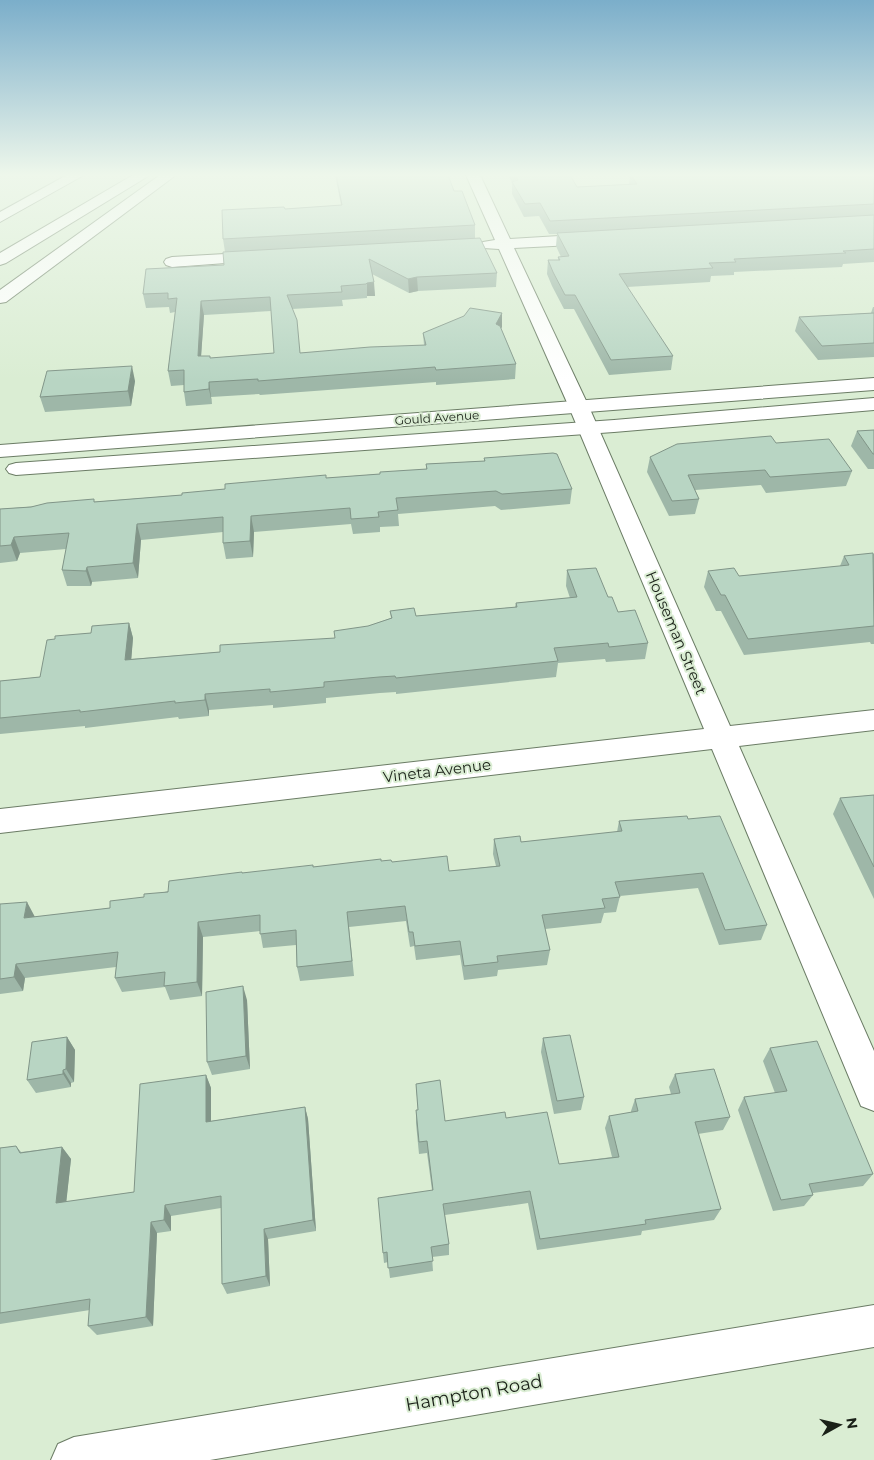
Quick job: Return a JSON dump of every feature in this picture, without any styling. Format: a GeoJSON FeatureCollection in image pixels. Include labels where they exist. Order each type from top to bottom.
{"type":"FeatureCollection","features":[{"type":"Feature","properties":{"kind":"main road"},"geometry":{"type":"LineString","coordinates":[[0,260],[28,243]]}},
{"type":"Feature","properties":{"kind":"main road"},"geometry":{"type":"LineString","coordinates":[[0,298],[75,243]]}},
{"type":"Feature","properties":{"kind":"main road"},"geometry":{"type":"LineString","coordinates":[[474,246],[519,243]]}},
{"type":"Feature","properties":{"kind":"main road","name":"Houseman Street"},"geometry":{"type":"LineString","coordinates":[[504,244],[584,418],[874,1093]]}},
{"type":"Feature","properties":{"kind":"main road"},"geometry":{"type":"LineString","coordinates":[[172,262],[279,256]]}},
{"type":"Feature","properties":{"kind":"main road","name":"Gould Avenue"},"geometry":{"type":"LineString","coordinates":[[0,470],[584,418],[874,384]]}},
{"type":"Feature","properties":{"kind":"main road","name":"Gould Avenue"},"geometry":{"type":"LineString","coordinates":[[0,451],[584,418],[874,404]]}},
{"type":"Feature","properties":{"kind":"main road","name":"Vineta Avenue"},"geometry":{"type":"LineString","coordinates":[[0,821],[874,720]]}},
{"type":"Feature","properties":{"kind":"main road","name":"Hampton Road"},"geometry":{"type":"LineString","coordinates":[[74,1460],[874,1326]]}},
{"type":"Feature","properties":{"kind":"building"},"geometry":{"type":"Polygon","coordinates":[[[386,243],[482,243],[497,273],[408,279],[369,259],[374,282],[341,286],[342,292],[287,295],[297,320],[300,353],[370,347],[426,345],[423,333],[464,316],[470,308],[502,313],[496,324],[500,326],[516,364],[436,370],[435,367],[258,381],[258,379],[209,382],[209,389],[184,392],[184,370],[168,371],[177,298],[168,299],[168,293],[143,294],[146,269],[224,265],[223,252],[386,243]],[[270,297],[201,301],[198,356],[210,356],[210,358],[274,353],[270,297]]]}},
{"type":"Feature","properties":{"kind":"building"},"geometry":{"type":"Polygon","coordinates":[[[562,243],[874,243],[874,249],[843,251],[846,253],[734,259],[736,262],[709,263],[713,268],[619,274],[673,356],[611,360],[575,295],[565,295],[548,260],[560,260],[558,257],[569,256],[562,243]]]}},
{"type":"Feature","properties":{"kind":"building"},"geometry":{"type":"Polygon","coordinates":[[[874,313],[874,343],[822,346],[799,317],[874,313]]]}},
{"type":"Feature","properties":{"kind":"building"},"geometry":{"type":"Polygon","coordinates":[[[132,366],[128,391],[40,397],[47,371],[132,366]]]}},
{"type":"Feature","properties":{"kind":"building"},"geometry":{"type":"Polygon","coordinates":[[[874,430],[874,454],[873,454],[857,431],[874,430]]]}},
{"type":"Feature","properties":{"kind":"building"},"geometry":{"type":"Polygon","coordinates":[[[771,436],[776,443],[829,439],[852,471],[770,477],[765,470],[688,475],[699,499],[672,501],[650,457],[677,444],[771,436]]]}},
{"type":"Feature","properties":{"kind":"building"},"geometry":{"type":"Polygon","coordinates":[[[557,454],[572,489],[502,494],[496,491],[396,498],[398,510],[378,512],[379,517],[351,519],[350,508],[251,516],[250,541],[223,543],[223,517],[137,524],[133,563],[87,567],[86,571],[62,570],[69,533],[14,537],[11,545],[0,546],[0,509],[94,499],[94,502],[182,495],[182,493],[225,489],[225,484],[326,475],[326,478],[380,474],[380,472],[427,469],[426,464],[485,461],[484,458],[557,454]]]}},
{"type":"Feature","properties":{"kind":"building"},"geometry":{"type":"Polygon","coordinates":[[[873,553],[874,626],[748,639],[725,595],[721,595],[708,571],[734,568],[739,576],[849,565],[844,556],[873,553]]]}},
{"type":"Feature","properties":{"kind":"building"},"geometry":{"type":"Polygon","coordinates":[[[596,568],[608,597],[612,597],[618,612],[635,610],[648,643],[609,647],[608,643],[554,648],[558,661],[396,678],[395,676],[324,682],[324,687],[270,692],[270,689],[205,694],[205,700],[175,703],[175,701],[80,712],[80,710],[0,718],[0,681],[40,677],[47,640],[55,639],[55,636],[91,633],[92,626],[129,623],[125,660],[220,652],[220,645],[335,638],[334,631],[368,626],[392,618],[390,611],[414,608],[416,616],[517,607],[516,603],[577,597],[567,570],[596,568]]]}},
{"type":"Feature","properties":{"kind":"building"},"geometry":{"type":"Polygon","coordinates":[[[874,795],[874,867],[840,798],[874,795]]]}},
{"type":"Feature","properties":{"kind":"building"},"geometry":{"type":"Polygon","coordinates":[[[687,816],[688,819],[720,816],[767,925],[725,930],[703,873],[615,882],[620,897],[602,899],[605,908],[542,915],[550,950],[497,956],[498,962],[464,966],[460,941],[415,946],[413,932],[409,932],[405,906],[347,912],[352,961],[297,967],[296,930],[260,934],[260,915],[198,922],[197,982],[164,986],[165,972],[115,978],[118,952],[16,964],[14,977],[0,979],[0,904],[27,902],[24,918],[110,908],[110,901],[144,897],[144,894],[168,892],[169,881],[381,859],[381,861],[391,860],[392,862],[447,856],[449,871],[500,866],[494,839],[520,836],[521,842],[622,831],[619,821],[687,816]]]}},
{"type":"Feature","properties":{"kind":"building"},"geometry":{"type":"Polygon","coordinates":[[[243,986],[246,1056],[207,1062],[206,992],[243,986]]]}},
{"type":"Feature","properties":{"kind":"building"},"geometry":{"type":"Polygon","coordinates":[[[570,1035],[584,1097],[557,1101],[543,1038],[570,1035]]]}},
{"type":"Feature","properties":{"kind":"building"},"geometry":{"type":"Polygon","coordinates":[[[67,1037],[66,1069],[63,1070],[63,1074],[27,1080],[32,1042],[67,1037]]]}},
{"type":"Feature","properties":{"kind":"building"},"geometry":{"type":"Polygon","coordinates":[[[817,1041],[873,1174],[809,1184],[813,1195],[781,1200],[744,1097],[787,1091],[770,1048],[817,1041]]]}},
{"type":"Feature","properties":{"kind":"building"},"geometry":{"type":"Polygon","coordinates":[[[714,1069],[730,1117],[695,1122],[721,1209],[645,1220],[646,1224],[540,1239],[530,1191],[443,1204],[449,1244],[431,1247],[433,1261],[388,1268],[387,1252],[383,1253],[378,1198],[433,1190],[427,1141],[419,1142],[416,1084],[440,1080],[445,1121],[505,1112],[506,1118],[547,1112],[559,1164],[619,1157],[609,1116],[638,1111],[635,1099],[680,1093],[675,1074],[714,1069]]]}},
{"type":"Feature","properties":{"kind":"building"},"geometry":{"type":"Polygon","coordinates":[[[206,1075],[206,1122],[305,1107],[313,1220],[264,1229],[266,1276],[222,1284],[221,1196],[165,1205],[164,1220],[151,1222],[146,1317],[88,1326],[90,1299],[0,1313],[0,1148],[16,1146],[20,1153],[62,1147],[56,1203],[134,1192],[140,1084],[206,1075]]]}}]}
